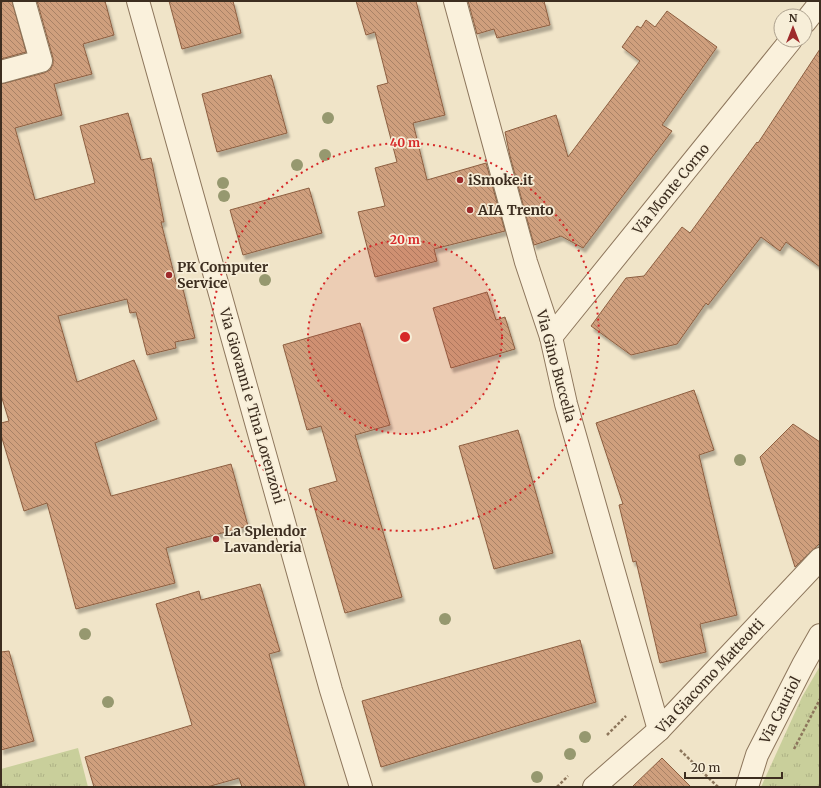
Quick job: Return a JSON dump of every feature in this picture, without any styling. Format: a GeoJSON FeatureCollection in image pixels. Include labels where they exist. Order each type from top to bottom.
{"type":"FeatureCollection","features":[{"type":"Feature","properties":{"kind":"street"},"geometry":{"type":"LineString","coordinates":[[1,72],[41,61],[24,1]]}},
{"type":"Feature","properties":{"kind":"street","name":"Via Giovanni e Tina Lorenzoni"},"geometry":{"type":"LineString","coordinates":[[138,1],[329,683],[361,787]]}},
{"type":"Feature","properties":{"kind":"street","name":"Via Gino Buccella"},"geometry":{"type":"LineString","coordinates":[[456,1],[526,262],[551,337],[566,404],[659,730]]}},
{"type":"Feature","properties":{"kind":"street"},"geometry":{"type":"LineString","coordinates":[[813,12],[820,4]]}},
{"type":"Feature","properties":{"kind":"street","name":"Via Monte Corno"},"geometry":{"type":"LineString","coordinates":[[551,337],[784,48]]}},
{"type":"Feature","properties":{"kind":"street","name":"Via Giacomo Matteotti"},"geometry":{"type":"LineString","coordinates":[[594,787],[659,730],[820,559]]}},
{"type":"Feature","properties":{"kind":"street","name":"Via Cauriol"},"geometry":{"type":"LineString","coordinates":[[747,787],[757,755],[820,635]]}},
{"type":"Feature","properties":{"kind":"path"},"geometry":{"type":"LineString","coordinates":[[792,753],[820,700]]}},
{"type":"Feature","properties":{"kind":"path"},"geometry":{"type":"LineString","coordinates":[[659,730],[718,787]]}},
{"type":"Feature","properties":{"kind":"green space"},"geometry":{"type":"Polygon","coordinates":[[[820,666],[820,787],[761,787],[802,697],[820,666]]]}},
{"type":"Feature","properties":{"kind":"green space"},"geometry":{"type":"Polygon","coordinates":[[[78,748],[88,787],[1,787],[1,769],[78,748]]]}},
{"type":"Feature","properties":{"kind":"building"},"geometry":{"type":"Polygon","coordinates":[[[1,1],[12,1],[26,52],[1,59],[1,1]]]}},
{"type":"Feature","properties":{"kind":"building"},"geometry":{"type":"Polygon","coordinates":[[[37,1],[105,1],[114,35],[83,44],[92,74],[54,84],[62,115],[15,128],[35,200],[95,183],[80,126],[128,113],[141,160],[151,158],[164,222],[161,222],[176,282],[181,281],[195,338],[175,342],[176,348],[147,355],[136,312],[130,313],[127,299],[58,316],[77,382],[134,360],[157,419],[95,443],[111,496],[231,464],[248,526],[166,548],[175,583],[76,609],[47,503],[24,511],[1,435],[1,423],[9,421],[1,395],[1,84],[44,73],[50,70],[53,64],[53,58],[37,1]]]}},
{"type":"Feature","properties":{"kind":"building"},"geometry":{"type":"Polygon","coordinates":[[[169,1],[233,1],[241,33],[182,49],[169,1]]]}},
{"type":"Feature","properties":{"kind":"building"},"geometry":{"type":"Polygon","coordinates":[[[356,1],[416,1],[445,115],[413,123],[427,180],[486,163],[505,231],[434,249],[437,261],[375,277],[358,212],[385,206],[375,168],[397,162],[377,86],[388,83],[375,32],[366,35],[356,1]]]}},
{"type":"Feature","properties":{"kind":"building"},"geometry":{"type":"Polygon","coordinates":[[[468,1],[544,1],[550,25],[497,38],[494,29],[477,34],[468,1]]]}},
{"type":"Feature","properties":{"kind":"building"},"geometry":{"type":"Polygon","coordinates":[[[667,11],[717,47],[662,125],[672,131],[583,248],[561,236],[534,245],[505,132],[556,115],[568,157],[640,61],[622,47],[637,26],[641,28],[646,20],[655,27],[667,11]]]}},
{"type":"Feature","properties":{"kind":"building"},"geometry":{"type":"Polygon","coordinates":[[[820,49],[820,267],[786,242],[780,251],[761,237],[708,305],[706,303],[677,344],[631,355],[591,326],[626,278],[644,276],[682,227],[690,233],[757,142],[758,143],[820,49]]]}},
{"type":"Feature","properties":{"kind":"building"},"geometry":{"type":"Polygon","coordinates":[[[271,75],[287,133],[217,152],[202,94],[271,75]]]}},
{"type":"Feature","properties":{"kind":"building"},"geometry":{"type":"Polygon","coordinates":[[[309,188],[322,233],[243,255],[230,210],[309,188]]]}},
{"type":"Feature","properties":{"kind":"building"},"geometry":{"type":"Polygon","coordinates":[[[487,292],[496,320],[505,317],[515,349],[451,368],[433,308],[487,292]]]}},
{"type":"Feature","properties":{"kind":"building"},"geometry":{"type":"Polygon","coordinates":[[[360,323],[390,425],[355,435],[402,597],[345,613],[309,489],[337,481],[321,426],[307,430],[283,345],[360,323]]]}},
{"type":"Feature","properties":{"kind":"building"},"geometry":{"type":"Polygon","coordinates":[[[694,390],[714,450],[699,455],[737,615],[700,624],[706,652],[660,663],[636,561],[633,562],[619,505],[623,504],[596,423],[694,390]]]}},
{"type":"Feature","properties":{"kind":"building"},"geometry":{"type":"Polygon","coordinates":[[[793,424],[820,442],[820,543],[795,567],[760,457],[793,424]]]}},
{"type":"Feature","properties":{"kind":"building"},"geometry":{"type":"Polygon","coordinates":[[[518,430],[553,553],[494,569],[459,446],[518,430]]]}},
{"type":"Feature","properties":{"kind":"building"},"geometry":{"type":"Polygon","coordinates":[[[260,584],[280,651],[269,654],[305,787],[242,787],[239,778],[207,787],[94,787],[85,757],[192,725],[156,604],[199,591],[201,600],[260,584]]]}},
{"type":"Feature","properties":{"kind":"building"},"geometry":{"type":"Polygon","coordinates":[[[580,640],[596,702],[381,767],[362,701],[580,640]]]}},
{"type":"Feature","properties":{"kind":"building"},"geometry":{"type":"Polygon","coordinates":[[[9,651],[34,741],[1,750],[1,652],[9,651]]]}},
{"type":"Feature","properties":{"kind":"building"},"geometry":{"type":"Polygon","coordinates":[[[662,758],[691,787],[632,787],[662,758]]]}},
{"type":"Feature","properties":{"kind":"place","name":"iSmoke.it"},"geometry":{"type":"Point","coordinates":[460,180]}},
{"type":"Feature","properties":{"kind":"place","name":"AIA Trento"},"geometry":{"type":"Point","coordinates":[470,210]}},
{"type":"Feature","properties":{"kind":"place","name":"PK Computer Service"},"geometry":{"type":"Point","coordinates":[169,275]}},
{"type":"Feature","properties":{"kind":"place","name":"La Splendor Lavanderia"},"geometry":{"type":"Point","coordinates":[216,539]}}]}
